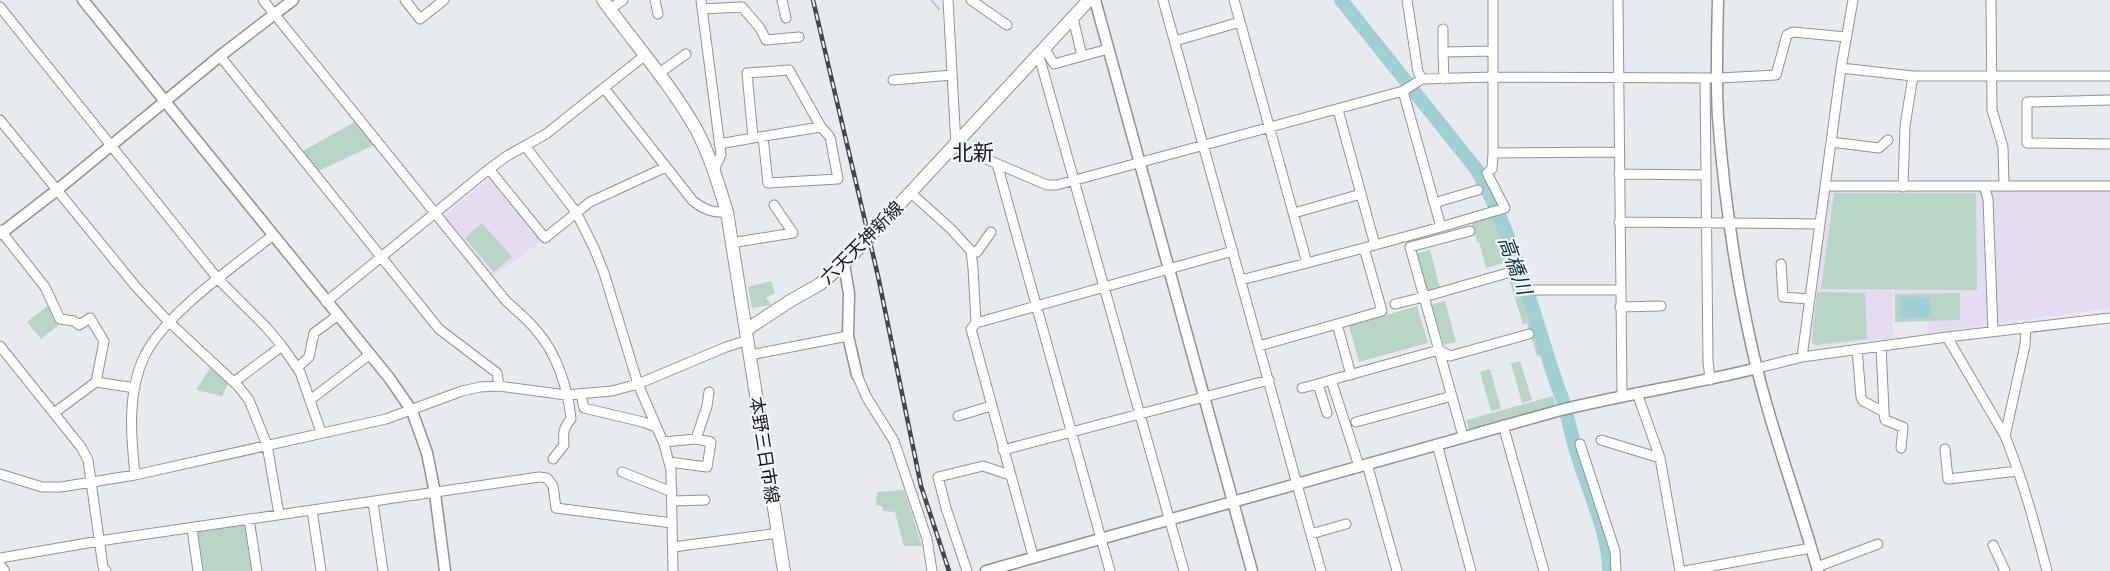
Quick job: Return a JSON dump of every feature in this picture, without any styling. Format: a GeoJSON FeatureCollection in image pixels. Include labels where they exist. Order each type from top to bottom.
{"type":"FeatureCollection","features":[{"type":"Feature","properties":{"kind":"main road","name":"六天天神新線"},"geometry":{"type":"LineString","coordinates":[[747,335],[790,301],[820,285],[844,264],[1089,0]]}},
{"type":"Feature","properties":{"kind":"main road"},"geometry":{"type":"LineString","coordinates":[[607,4],[696,129],[714,170],[727,212],[747,335]]}},
{"type":"Feature","properties":{"kind":"main road","name":"本野三日市線"},"geometry":{"type":"LineString","coordinates":[[747,335],[784,571]]}},
{"type":"Feature","properties":{"kind":"main road"},"geometry":{"type":"LineString","coordinates":[[0,567],[3,571]]}},
{"type":"Feature","properties":{"kind":"street"},"geometry":{"type":"LineString","coordinates":[[83,0],[390,379],[412,411],[427,453],[435,493],[445,571]]}},
{"type":"Feature","properties":{"kind":"street"},"geometry":{"type":"LineString","coordinates":[[263,0],[506,301],[536,330],[550,349],[563,380],[570,404],[571,419],[563,433],[564,445],[553,459]]}},
{"type":"Feature","properties":{"kind":"street"},"geometry":{"type":"LineString","coordinates":[[54,413],[96,382],[104,341],[90,318],[79,325],[74,321],[60,319],[45,287],[1,232],[57,190],[220,56],[293,0]]}},
{"type":"Feature","properties":{"kind":"street"},"geometry":{"type":"LineString","coordinates":[[405,0],[420,19],[443,0]]}},
{"type":"Feature","properties":{"kind":"street"},"geometry":{"type":"LineString","coordinates":[[607,4],[623,0]]}},
{"type":"Feature","properties":{"kind":"street"},"geometry":{"type":"LineString","coordinates":[[655,0],[658,14]]}},
{"type":"Feature","properties":{"kind":"street"},"geometry":{"type":"LineString","coordinates":[[782,0],[786,18]]}},
{"type":"Feature","properties":{"kind":"street"},"geometry":{"type":"LineString","coordinates":[[948,0],[956,145],[1047,185],[1057,185],[1338,110],[1403,91],[1422,79],[1719,78],[1776,75],[1787,35],[1794,32],[1846,37]]}},
{"type":"Feature","properties":{"kind":"street"},"geometry":{"type":"LineString","coordinates":[[971,0],[1007,25]]}},
{"type":"Feature","properties":{"kind":"street"},"geometry":{"type":"LineString","coordinates":[[1095,0],[1252,571]]}},
{"type":"Feature","properties":{"kind":"street"},"geometry":{"type":"LineString","coordinates":[[1163,0],[1321,571]]}},
{"type":"Feature","properties":{"kind":"street"},"geometry":{"type":"LineString","coordinates":[[1234,0],[1307,263]]}},
{"type":"Feature","properties":{"kind":"street"},"geometry":{"type":"LineString","coordinates":[[1407,0],[1418,72],[1422,79]]}},
{"type":"Feature","properties":{"kind":"street"},"geometry":{"type":"LineString","coordinates":[[1241,280],[1506,208],[1487,173],[1492,170],[1494,153],[1493,0]]}},
{"type":"Feature","properties":{"kind":"street"},"geometry":{"type":"LineString","coordinates":[[1618,0],[1622,395]]}},
{"type":"Feature","properties":{"kind":"street"},"geometry":{"type":"LineString","coordinates":[[1718,0],[1718,116],[1730,223],[1746,316],[1778,441],[1817,569],[1878,544]]}},
{"type":"Feature","properties":{"kind":"street"},"geometry":{"type":"LineString","coordinates":[[1802,357],[1841,69],[1853,0]]}},
{"type":"Feature","properties":{"kind":"street"},"geometry":{"type":"LineString","coordinates":[[1991,0],[1992,110],[2003,147],[2004,186]]}},
{"type":"Feature","properties":{"kind":"street"},"geometry":{"type":"LineString","coordinates":[[714,170],[721,155],[701,4],[742,7],[760,28],[766,40],[799,37]]}},
{"type":"Feature","properties":{"kind":"street"},"geometry":{"type":"LineString","coordinates":[[0,7],[218,279],[282,346],[297,368],[321,432]]}},
{"type":"Feature","properties":{"kind":"street"},"geometry":{"type":"LineString","coordinates":[[1073,18],[1082,56]]}},
{"type":"Feature","properties":{"kind":"street"},"geometry":{"type":"LineString","coordinates":[[1175,41],[1240,22]]}},
{"type":"Feature","properties":{"kind":"street"},"geometry":{"type":"LineString","coordinates":[[1443,29],[1444,79]]}},
{"type":"Feature","properties":{"kind":"street"},"geometry":{"type":"LineString","coordinates":[[1042,52],[1054,64],[1108,49]]}},
{"type":"Feature","properties":{"kind":"street"},"geometry":{"type":"LineString","coordinates":[[1443,52],[1493,51]]}},
{"type":"Feature","properties":{"kind":"street"},"geometry":{"type":"LineString","coordinates":[[1042,52],[1139,414],[1184,571]]}},
{"type":"Feature","properties":{"kind":"street"},"geometry":{"type":"LineString","coordinates":[[658,74],[686,54]]}},
{"type":"Feature","properties":{"kind":"street"},"geometry":{"type":"LineString","coordinates":[[220,56],[439,329],[497,373],[499,386]]}},
{"type":"Feature","properties":{"kind":"street"},"geometry":{"type":"LineString","coordinates":[[326,302],[489,169],[546,134],[644,56]]}},
{"type":"Feature","properties":{"kind":"street"},"geometry":{"type":"LineString","coordinates":[[1841,69],[1913,76],[2110,76]]}},
{"type":"Feature","properties":{"kind":"street"},"geometry":{"type":"LineString","coordinates":[[753,138],[747,73],[789,70],[821,126],[830,137],[838,179],[768,183],[763,137]]}},
{"type":"Feature","properties":{"kind":"street"},"geometry":{"type":"LineString","coordinates":[[892,80],[952,75]]}},
{"type":"Feature","properties":{"kind":"street"},"geometry":{"type":"LineString","coordinates":[[1903,187],[1905,126],[1913,76]]}},
{"type":"Feature","properties":{"kind":"street"},"geometry":{"type":"LineString","coordinates":[[1705,78],[1710,380]]}},
{"type":"Feature","properties":{"kind":"street"},"geometry":{"type":"LineString","coordinates":[[604,88],[693,201],[714,213],[727,212]]}},
{"type":"Feature","properties":{"kind":"street"},"geometry":{"type":"LineString","coordinates":[[1403,91],[1441,227]]}},
{"type":"Feature","properties":{"kind":"street"},"geometry":{"type":"LineString","coordinates":[[2110,100],[2027,102],[2027,143],[2110,144]]}},
{"type":"Feature","properties":{"kind":"street"},"geometry":{"type":"LineString","coordinates":[[1338,110],[1375,245]]}},
{"type":"Feature","properties":{"kind":"street"},"geometry":{"type":"LineString","coordinates":[[0,120],[137,288],[168,321],[234,382],[249,400],[267,445],[279,514]]}},
{"type":"Feature","properties":{"kind":"street"},"geometry":{"type":"LineString","coordinates":[[719,144],[821,126]]}},
{"type":"Feature","properties":{"kind":"street"},"geometry":{"type":"LineString","coordinates":[[1831,142],[1879,148],[1888,140]]}},
{"type":"Feature","properties":{"kind":"street"},"geometry":{"type":"LineString","coordinates":[[525,146],[576,212],[604,273],[638,384],[663,442],[669,462],[673,497],[673,571]]}},
{"type":"Feature","properties":{"kind":"street"},"geometry":{"type":"LineString","coordinates":[[1494,153],[1619,152]]}},
{"type":"Feature","properties":{"kind":"street"},"geometry":{"type":"LineString","coordinates":[[998,164],[1110,571]]}},
{"type":"Feature","properties":{"kind":"street"},"geometry":{"type":"LineString","coordinates":[[489,169],[545,238],[590,202],[666,167]]}},
{"type":"Feature","properties":{"kind":"street"},"geometry":{"type":"LineString","coordinates":[[1619,174],[1707,175]]}},
{"type":"Feature","properties":{"kind":"street"},"geometry":{"type":"LineString","coordinates":[[1826,186],[2110,186]]}},
{"type":"Feature","properties":{"kind":"street"},"geometry":{"type":"LineString","coordinates":[[1984,186],[1988,199],[1993,331]]}},
{"type":"Feature","properties":{"kind":"street"},"geometry":{"type":"LineString","coordinates":[[1434,203],[1478,190]]}},
{"type":"Feature","properties":{"kind":"street"},"geometry":{"type":"LineString","coordinates":[[911,193],[971,250],[977,252],[991,232]]}},
{"type":"Feature","properties":{"kind":"street"},"geometry":{"type":"LineString","coordinates":[[1293,213],[1361,194]]}},
{"type":"Feature","properties":{"kind":"street"},"geometry":{"type":"LineString","coordinates":[[731,243],[793,234],[774,205]]}},
{"type":"Feature","properties":{"kind":"street"},"geometry":{"type":"LineString","coordinates":[[1619,222],[1820,224]]}},
{"type":"Feature","properties":{"kind":"street"},"geometry":{"type":"LineString","coordinates":[[1463,436],[1410,247],[1470,231]]}},
{"type":"Feature","properties":{"kind":"street"},"geometry":{"type":"LineString","coordinates":[[135,475],[131,418],[135,388],[144,358],[168,321],[273,235]]}},
{"type":"Feature","properties":{"kind":"street"},"geometry":{"type":"LineString","coordinates":[[1259,346],[1382,311],[1364,248]]}},
{"type":"Feature","properties":{"kind":"street"},"geometry":{"type":"LineString","coordinates":[[971,250],[976,323]]}},
{"type":"Feature","properties":{"kind":"street"},"geometry":{"type":"LineString","coordinates":[[1033,556],[970,329],[976,323],[1233,251]]}},
{"type":"Feature","properties":{"kind":"street"},"geometry":{"type":"LineString","coordinates":[[844,264],[849,294],[848,336],[857,375],[867,398],[894,441],[927,539],[933,571]]}},
{"type":"Feature","properties":{"kind":"street"},"geometry":{"type":"LineString","coordinates":[[1781,264],[1783,297],[1809,299]]}},
{"type":"Feature","properties":{"kind":"street"},"geometry":{"type":"LineString","coordinates":[[1395,304],[1511,272]]}},
{"type":"Feature","properties":{"kind":"street"},"geometry":{"type":"LineString","coordinates":[[1533,290],[1620,290]]}},
{"type":"Feature","properties":{"kind":"street"},"geometry":{"type":"LineString","coordinates":[[1620,307],[1660,306]]}},
{"type":"Feature","properties":{"kind":"street"},"geometry":{"type":"LineString","coordinates":[[297,368],[309,357],[314,333],[337,316]]}},
{"type":"Feature","properties":{"kind":"street"},"geometry":{"type":"LineString","coordinates":[[986,571],[1463,436],[1622,395],[1710,380],[1802,357],[1993,331],[2110,318]]}},
{"type":"Feature","properties":{"kind":"street"},"geometry":{"type":"LineString","coordinates":[[1337,324],[1352,375]]}},
{"type":"Feature","properties":{"kind":"street"},"geometry":{"type":"LineString","coordinates":[[2004,436],[2025,345],[2026,327]]}},
{"type":"Feature","properties":{"kind":"street"},"geometry":{"type":"LineString","coordinates":[[1302,388],[1439,350],[1450,356],[1529,334]]}},
{"type":"Feature","properties":{"kind":"street"},"geometry":{"type":"LineString","coordinates":[[0,474],[42,487],[61,487],[135,475],[386,419],[462,391],[480,387],[499,386],[566,395],[612,391],[638,384],[726,347],[747,335]]}},
{"type":"Feature","properties":{"kind":"street"},"geometry":{"type":"LineString","coordinates":[[750,355],[848,336]]}},
{"type":"Feature","properties":{"kind":"street"},"geometry":{"type":"LineString","coordinates":[[1947,337],[2004,436],[2025,488],[2047,571]]}},
{"type":"Feature","properties":{"kind":"street"},"geometry":{"type":"LineString","coordinates":[[0,346],[81,447],[88,460],[103,567],[106,571]]}},
{"type":"Feature","properties":{"kind":"street"},"geometry":{"type":"LineString","coordinates":[[234,382],[282,346]]}},
{"type":"Feature","properties":{"kind":"street"},"geometry":{"type":"LineString","coordinates":[[1881,346],[1884,412],[1886,420],[1903,427],[1901,448]]}},
{"type":"Feature","properties":{"kind":"street"},"geometry":{"type":"LineString","coordinates":[[1857,349],[1863,401],[1884,412]]}},
{"type":"Feature","properties":{"kind":"street"},"geometry":{"type":"LineString","coordinates":[[310,400],[369,355]]}},
{"type":"Feature","properties":{"kind":"street"},"geometry":{"type":"LineString","coordinates":[[1003,450],[1269,380]]}},
{"type":"Feature","properties":{"kind":"street"},"geometry":{"type":"LineString","coordinates":[[1331,380],[1363,465],[1397,571]]}},
{"type":"Feature","properties":{"kind":"street"},"geometry":{"type":"LineString","coordinates":[[96,382],[135,388]]}},
{"type":"Feature","properties":{"kind":"street"},"geometry":{"type":"LineString","coordinates":[[1318,384],[1326,413]]}},
{"type":"Feature","properties":{"kind":"street"},"geometry":{"type":"LineString","coordinates":[[696,439],[707,406],[709,392]]}},
{"type":"Feature","properties":{"kind":"street"},"geometry":{"type":"LineString","coordinates":[[1637,393],[1660,458],[1680,571]]}},
{"type":"Feature","properties":{"kind":"street"},"geometry":{"type":"LineString","coordinates":[[581,395],[584,408],[656,427]]}},
{"type":"Feature","properties":{"kind":"street"},"geometry":{"type":"LineString","coordinates":[[1356,422],[1452,396]]}},
{"type":"Feature","properties":{"kind":"street"},"geometry":{"type":"LineString","coordinates":[[958,416],[991,406]]}},
{"type":"Feature","properties":{"kind":"street"},"geometry":{"type":"LineString","coordinates":[[1503,425],[1544,571]]}},
{"type":"Feature","properties":{"kind":"street"},"geometry":{"type":"LineString","coordinates":[[663,442],[696,439],[711,442],[707,467],[669,462]]}},
{"type":"Feature","properties":{"kind":"street"},"geometry":{"type":"LineString","coordinates":[[1601,440],[1660,458]]}},
{"type":"Feature","properties":{"kind":"street"},"geometry":{"type":"LineString","coordinates":[[1437,444],[1471,571]]}},
{"type":"Feature","properties":{"kind":"street"},"geometry":{"type":"LineString","coordinates":[[1580,444],[1616,551],[1616,571]]}},
{"type":"Feature","properties":{"kind":"street"},"geometry":{"type":"LineString","coordinates":[[1945,449],[1948,479],[2018,471]]}},
{"type":"Feature","properties":{"kind":"street"},"geometry":{"type":"LineString","coordinates":[[967,571],[938,477],[983,466],[1010,475]]}},
{"type":"Feature","properties":{"kind":"street"},"geometry":{"type":"LineString","coordinates":[[622,472],[673,497],[705,500]]}},
{"type":"Feature","properties":{"kind":"street"},"geometry":{"type":"LineString","coordinates":[[0,558],[99,541],[539,477],[547,478],[553,486],[556,508],[672,523]]}},
{"type":"Feature","properties":{"kind":"street"},"geometry":{"type":"LineString","coordinates":[[373,502],[383,571]]}},
{"type":"Feature","properties":{"kind":"street"},"geometry":{"type":"LineString","coordinates":[[312,510],[321,571]]}},
{"type":"Feature","properties":{"kind":"street"},"geometry":{"type":"LineString","coordinates":[[249,519],[257,571]]}},
{"type":"Feature","properties":{"kind":"street"},"geometry":{"type":"LineString","coordinates":[[1311,534],[1346,524]]}},
{"type":"Feature","properties":{"kind":"street"},"geometry":{"type":"LineString","coordinates":[[192,529],[198,571]]}},
{"type":"Feature","properties":{"kind":"street"},"geometry":{"type":"LineString","coordinates":[[674,548],[779,533]]}},
{"type":"Feature","properties":{"kind":"street"},"geometry":{"type":"LineString","coordinates":[[1993,545],[2005,571]]}},
{"type":"Feature","properties":{"kind":"street"},"geometry":{"type":"LineString","coordinates":[[1685,571],[1811,548]]}},
{"type":"Feature","properties":{"kind":"shaded area"},"geometry":{"type":"Polygon","coordinates":[[[492,176],[542,241],[493,276],[442,217],[492,176]]]}},
{"type":"Feature","properties":{"kind":"shaded area"},"geometry":{"type":"Polygon","coordinates":[[[1829,189],[2110,189],[2110,308],[1928,333],[1927,321],[1895,322],[1894,290],[1855,289],[1893,291],[1893,338],[1814,347],[1810,342],[1829,189]]]}},
{"type":"Feature","properties":{"kind":"green space"},"geometry":{"type":"Polygon","coordinates":[[[355,122],[374,145],[314,173],[299,153],[355,122]]]}},
{"type":"Feature","properties":{"kind":"green space"},"geometry":{"type":"Polygon","coordinates":[[[1834,193],[1976,193],[1977,290],[1821,289],[1834,193]]]}},
{"type":"Feature","properties":{"kind":"green space"},"geometry":{"type":"Polygon","coordinates":[[[1493,214],[1542,355],[1537,356],[1527,323],[1523,324],[1504,263],[1486,268],[1471,221],[1493,214]]]}},
{"type":"Feature","properties":{"kind":"green space"},"geometry":{"type":"Polygon","coordinates":[[[482,223],[512,257],[494,272],[465,238],[482,223]]]}},
{"type":"Feature","properties":{"kind":"green space"},"geometry":{"type":"Polygon","coordinates":[[[1430,250],[1440,288],[1427,292],[1415,254],[1430,250]]]}},
{"type":"Feature","properties":{"kind":"green space"},"geometry":{"type":"Polygon","coordinates":[[[771,281],[775,293],[766,298],[771,305],[752,308],[748,287],[771,281]]]}},
{"type":"Feature","properties":{"kind":"green space"},"geometry":{"type":"Polygon","coordinates":[[[1817,292],[1865,293],[1867,339],[1816,345],[1812,342],[1817,292]]]}},
{"type":"Feature","properties":{"kind":"green space"},"geometry":{"type":"Polygon","coordinates":[[[1960,293],[1960,320],[1895,322],[1895,294],[1960,293]]]}},
{"type":"Feature","properties":{"kind":"green space"},"geometry":{"type":"Polygon","coordinates":[[[1445,301],[1456,342],[1444,345],[1431,305],[1445,301]]]}},
{"type":"Feature","properties":{"kind":"green space"},"geometry":{"type":"Polygon","coordinates":[[[50,304],[60,324],[41,339],[27,322],[50,304]]]}},
{"type":"Feature","properties":{"kind":"green space"},"geometry":{"type":"Polygon","coordinates":[[[1417,306],[1428,343],[1359,362],[1349,326],[1417,306]]]}},
{"type":"Feature","properties":{"kind":"green space"},"geometry":{"type":"Polygon","coordinates":[[[1520,361],[1532,400],[1522,403],[1511,363],[1520,361]]]}},
{"type":"Feature","properties":{"kind":"green space"},"geometry":{"type":"Polygon","coordinates":[[[210,368],[228,384],[222,396],[196,390],[210,368]]]}},
{"type":"Feature","properties":{"kind":"green space"},"geometry":{"type":"Polygon","coordinates":[[[1490,369],[1501,409],[1491,411],[1480,372],[1490,369]]]}},
{"type":"Feature","properties":{"kind":"green space"},"geometry":{"type":"Polygon","coordinates":[[[1553,396],[1556,406],[1469,430],[1466,420],[1553,396]]]}},
{"type":"Feature","properties":{"kind":"green space"},"geometry":{"type":"Polygon","coordinates":[[[904,490],[922,546],[904,546],[895,512],[883,511],[882,506],[876,505],[877,492],[904,490]]]}},
{"type":"Feature","properties":{"kind":"green space"},"geometry":{"type":"Polygon","coordinates":[[[243,524],[246,527],[253,571],[202,571],[198,530],[243,524]]]}},
{"type":"Feature","properties":{"kind":"water"},"geometry":{"type":"Polygon","coordinates":[[[1930,297],[1931,317],[1900,318],[1900,298],[1930,297]]]}},
{"type":"Feature","properties":{"kind":"waterway"},"geometry":{"type":"LineString","coordinates":[[931,0],[939,9]]}},
{"type":"Feature","properties":{"kind":"waterway","name":"高橋川"},"geometry":{"type":"LineString","coordinates":[[1341,0],[1477,170],[1490,195],[1512,248],[1563,400],[1575,447],[1606,542],[1609,571]]}},
{"type":"Feature","properties":{"kind":"railway"},"geometry":{"type":"LineString","coordinates":[[813,0],[878,276],[921,486],[949,571]]}},
{"type":"Feature","properties":{"kind":"district","name":"北新"},"geometry":{"type":"Point","coordinates":[973,152]}}]}
